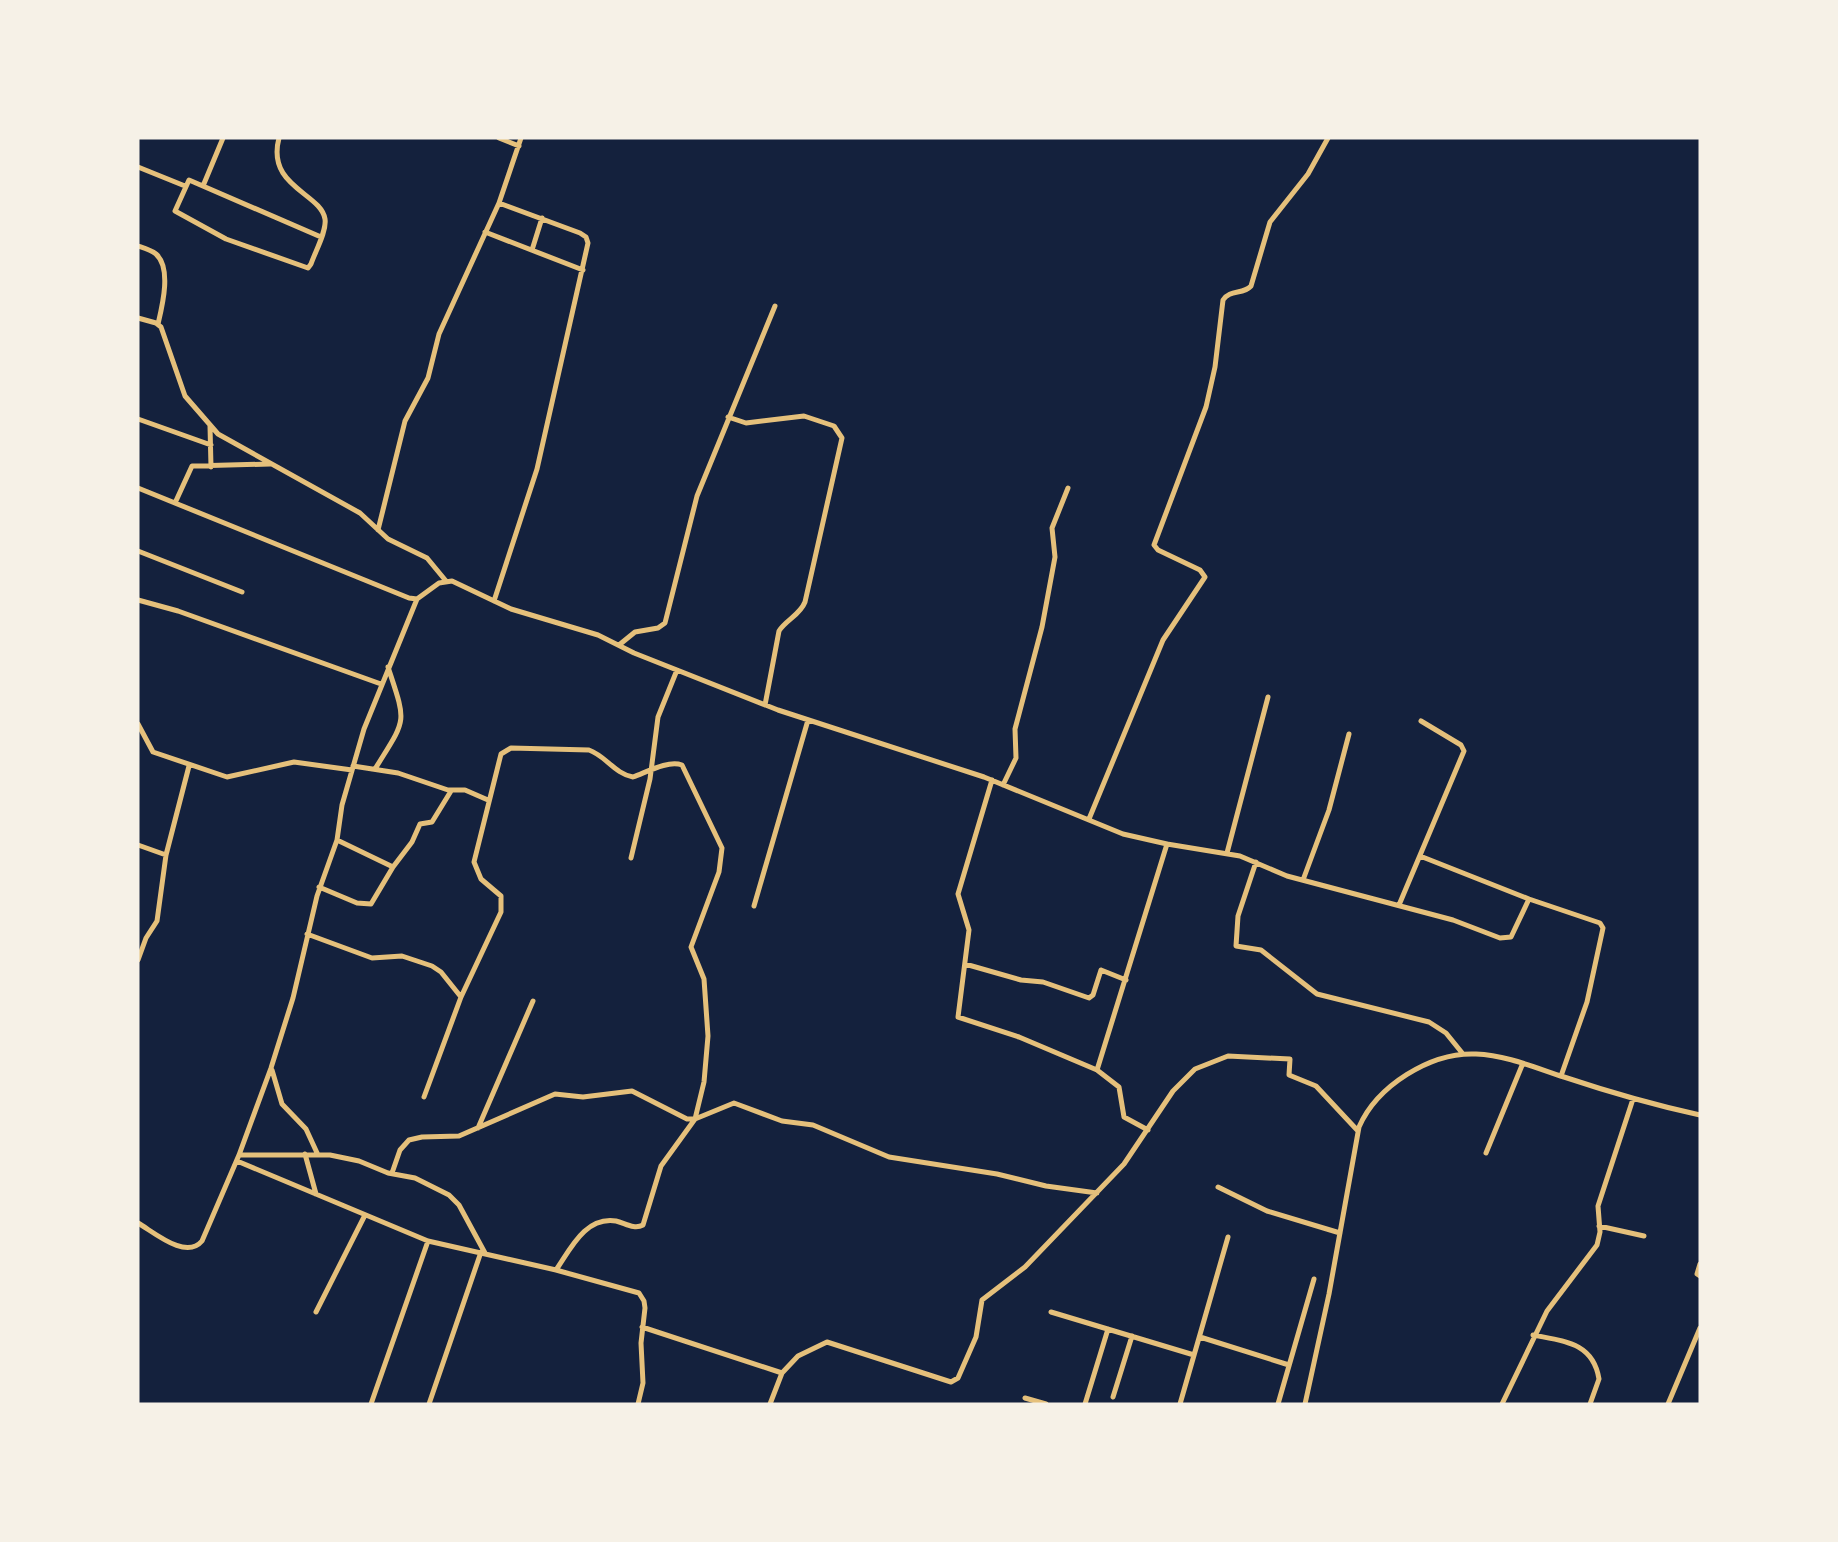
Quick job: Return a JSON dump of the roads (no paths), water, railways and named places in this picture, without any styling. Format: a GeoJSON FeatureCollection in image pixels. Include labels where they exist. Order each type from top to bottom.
{"type":"FeatureCollection","features":[{"type":"Feature","properties":{"kind":"street"},"geometry":{"type":"LineString","coordinates":[[203,186],[223,138]]}},
{"type":"Feature","properties":{"kind":"street"},"geometry":{"type":"LineString","coordinates":[[279,138],[276,154],[280,166],[296,188],[324,215],[326,222],[321,237],[308,268],[226,239],[177,214],[175,208],[189,180],[321,237]]}},
{"type":"Feature","properties":{"kind":"street"},"geometry":{"type":"LineString","coordinates":[[499,138],[519,146]]}},
{"type":"Feature","properties":{"kind":"street"},"geometry":{"type":"LineString","coordinates":[[378,530],[405,421],[428,378],[439,334],[499,203],[521,138]]}},
{"type":"Feature","properties":{"kind":"street"},"geometry":{"type":"LineString","coordinates":[[1089,819],[1163,640],[1205,577],[1200,570],[1158,550],[1155,545],[1206,407],[1215,367],[1223,300],[1229,294],[1246,290],[1251,286],[1270,222],[1304,180],[1328,138]]}},
{"type":"Feature","properties":{"kind":"street"},"geometry":{"type":"LineString","coordinates":[[138,167],[184,186]]}},
{"type":"Feature","properties":{"kind":"street"},"geometry":{"type":"LineString","coordinates":[[494,601],[537,469],[588,243],[586,237],[499,203]]}},
{"type":"Feature","properties":{"kind":"street"},"geometry":{"type":"LineString","coordinates":[[532,250],[542,218]]}},
{"type":"Feature","properties":{"kind":"street"},"geometry":{"type":"LineString","coordinates":[[485,232],[583,270]]}},
{"type":"Feature","properties":{"kind":"street"},"geometry":{"type":"LineString","coordinates":[[138,246],[154,253],[161,262],[165,286],[158,324],[185,396],[210,426],[229,441],[353,509],[388,539],[427,558],[446,581],[458,583],[533,617],[598,635],[765,705],[992,780],[1123,834],[1167,844],[1227,853],[1304,880],[1399,905],[1508,939],[1529,899]]}},
{"type":"Feature","properties":{"kind":"street"},"geometry":{"type":"LineString","coordinates":[[619,645],[635,632],[658,628],[665,623],[694,505],[775,306]]}},
{"type":"Feature","properties":{"kind":"street"},"geometry":{"type":"LineString","coordinates":[[138,318],[158,324]]}},
{"type":"Feature","properties":{"kind":"street"},"geometry":{"type":"LineString","coordinates":[[728,417],[752,423],[804,416],[834,426],[842,438],[805,602],[802,609],[786,621],[779,631],[765,705]]}},
{"type":"Feature","properties":{"kind":"street"},"geometry":{"type":"LineString","coordinates":[[138,419],[211,446]]}},
{"type":"Feature","properties":{"kind":"street"},"geometry":{"type":"LineString","coordinates":[[210,426],[211,467]]}},
{"type":"Feature","properties":{"kind":"street"},"geometry":{"type":"LineString","coordinates":[[175,503],[191,468],[271,464]]}},
{"type":"Feature","properties":{"kind":"street"},"geometry":{"type":"LineString","coordinates":[[138,488],[409,598],[417,599]]}},
{"type":"Feature","properties":{"kind":"street"},"geometry":{"type":"LineString","coordinates":[[1003,785],[1016,758],[1015,729],[1034,664],[1055,556],[1052,528],[1068,488]]}},
{"type":"Feature","properties":{"kind":"street"},"geometry":{"type":"LineString","coordinates":[[138,551],[242,592]]}},
{"type":"Feature","properties":{"kind":"street"},"geometry":{"type":"LineString","coordinates":[[138,1223],[178,1246],[189,1249],[197,1247],[238,1158],[271,1068],[293,998],[320,887],[337,840],[352,768],[381,684],[417,599],[446,581]]}},
{"type":"Feature","properties":{"kind":"street"},"geometry":{"type":"LineString","coordinates":[[138,600],[185,614],[381,684]]}},
{"type":"Feature","properties":{"kind":"street"},"geometry":{"type":"LineString","coordinates":[[375,769],[400,727],[403,717],[388,667]]}},
{"type":"Feature","properties":{"kind":"street"},"geometry":{"type":"LineString","coordinates":[[631,858],[651,770],[658,717],[677,670]]}},
{"type":"Feature","properties":{"kind":"street"},"geometry":{"type":"LineString","coordinates":[[1227,853],[1268,697]]}},
{"type":"Feature","properties":{"kind":"street"},"geometry":{"type":"LineString","coordinates":[[754,906],[808,720]]}},
{"type":"Feature","properties":{"kind":"street"},"geometry":{"type":"LineString","coordinates":[[1399,905],[1464,751],[1461,745],[1420,722]]}},
{"type":"Feature","properties":{"kind":"street"},"geometry":{"type":"LineString","coordinates":[[138,724],[153,752],[227,777],[294,762],[375,769],[412,777],[451,790],[465,790],[488,800]]}},
{"type":"Feature","properties":{"kind":"street"},"geometry":{"type":"LineString","coordinates":[[1304,880],[1329,810],[1349,734]]}},
{"type":"Feature","properties":{"kind":"street"},"geometry":{"type":"LineString","coordinates":[[424,1097],[461,997],[503,905],[501,896],[481,879],[474,868],[488,800],[501,754],[511,748],[589,750],[599,755],[622,774],[633,777],[651,770],[676,764],[682,765],[722,848],[719,872],[691,947],[692,954],[704,973],[708,1036],[704,1082],[695,1119],[661,1166],[643,1225],[636,1227],[611,1221],[587,1227],[556,1270]]}},
{"type":"Feature","properties":{"kind":"street"},"geometry":{"type":"LineString","coordinates":[[138,960],[146,938],[157,921],[166,855],[189,766]]}},
{"type":"Feature","properties":{"kind":"street"},"geometry":{"type":"LineString","coordinates":[[992,780],[958,894],[969,930],[959,1019],[1019,1037],[1097,1070],[1119,1087],[1124,1117],[1148,1130]]}},
{"type":"Feature","properties":{"kind":"street"},"geometry":{"type":"LineString","coordinates":[[320,887],[342,898],[369,906],[393,867],[412,842],[420,824],[432,822],[451,790]]}},
{"type":"Feature","properties":{"kind":"street"},"geometry":{"type":"LineString","coordinates":[[337,840],[393,867]]}},
{"type":"Feature","properties":{"kind":"street"},"geometry":{"type":"LineString","coordinates":[[1097,1070],[1167,844]]}},
{"type":"Feature","properties":{"kind":"street"},"geometry":{"type":"LineString","coordinates":[[140,848],[166,855]]}},
{"type":"Feature","properties":{"kind":"street"},"geometry":{"type":"LineString","coordinates":[[1420,856],[1603,926],[1587,1002],[1561,1076]]}},
{"type":"Feature","properties":{"kind":"street"},"geometry":{"type":"LineString","coordinates":[[1256,862],[1238,916],[1237,947],[1261,950],[1317,994],[1429,1022],[1446,1033],[1463,1054]]}},
{"type":"Feature","properties":{"kind":"street"},"geometry":{"type":"LineString","coordinates":[[308,934],[372,958],[402,956],[436,968],[461,997]]}},
{"type":"Feature","properties":{"kind":"street"},"geometry":{"type":"LineString","coordinates":[[965,964],[1021,980],[1043,982],[1089,998],[1093,995],[1101,970],[1126,980]]}},
{"type":"Feature","properties":{"kind":"street"},"geometry":{"type":"LineString","coordinates":[[478,1128],[533,1001]]}},
{"type":"Feature","properties":{"kind":"street"},"geometry":{"type":"LineString","coordinates":[[1305,1404],[1358,1131],[1365,1112],[1392,1086],[1425,1066],[1463,1054],[1478,1054],[1523,1063],[1633,1099],[1700,1115]]}},
{"type":"Feature","properties":{"kind":"street"},"geometry":{"type":"LineString","coordinates":[[770,1404],[782,1373],[804,1353],[827,1342],[834,1342],[947,1382],[955,1381],[976,1337],[982,1300],[1024,1267],[1124,1164],[1187,1075],[1219,1058],[1240,1055],[1290,1059],[1289,1075],[1316,1086],[1358,1131]]}},
{"type":"Feature","properties":{"kind":"street"},"geometry":{"type":"LineString","coordinates":[[1486,1153],[1523,1063]]}},
{"type":"Feature","properties":{"kind":"street"},"geometry":{"type":"LineString","coordinates":[[271,1068],[282,1104],[310,1135],[318,1155]]}},
{"type":"Feature","properties":{"kind":"street"},"geometry":{"type":"LineString","coordinates":[[392,1173],[400,1150],[409,1140],[422,1137],[453,1138],[555,1094],[583,1097],[623,1090],[639,1093],[682,1118],[695,1119],[734,1103],[782,1121],[813,1125],[873,1152],[896,1158],[997,1174],[1046,1186],[1097,1193]]}},
{"type":"Feature","properties":{"kind":"street"},"geometry":{"type":"LineString","coordinates":[[1502,1404],[1533,1335],[1547,1311],[1597,1245],[1598,1206],[1633,1099]]}},
{"type":"Feature","properties":{"kind":"street"},"geometry":{"type":"LineString","coordinates":[[238,1158],[305,1154],[351,1158],[392,1173],[415,1178],[449,1195],[468,1217],[483,1253],[429,1404]]}},
{"type":"Feature","properties":{"kind":"street"},"geometry":{"type":"LineString","coordinates":[[305,1154],[316,1194]]}},
{"type":"Feature","properties":{"kind":"street"},"geometry":{"type":"LineString","coordinates":[[238,1158],[428,1241],[556,1270],[639,1293],[644,1301],[643,1383],[638,1404]]}},
{"type":"Feature","properties":{"kind":"street"},"geometry":{"type":"LineString","coordinates":[[1218,1187],[1267,1211],[1340,1233]]}},
{"type":"Feature","properties":{"kind":"street"},"geometry":{"type":"LineString","coordinates":[[316,1312],[365,1215]]}},
{"type":"Feature","properties":{"kind":"street"},"geometry":{"type":"LineString","coordinates":[[1599,1226],[1644,1236]]}},
{"type":"Feature","properties":{"kind":"street"},"geometry":{"type":"LineString","coordinates":[[1180,1404],[1228,1238]]}},
{"type":"Feature","properties":{"kind":"street"},"geometry":{"type":"LineString","coordinates":[[371,1404],[428,1241]]}},
{"type":"Feature","properties":{"kind":"street"},"geometry":{"type":"LineString","coordinates":[[1700,1264],[1696,1274],[1700,1276]]}},
{"type":"Feature","properties":{"kind":"street"},"geometry":{"type":"LineString","coordinates":[[1278,1404],[1314,1279]]}},
{"type":"Feature","properties":{"kind":"street"},"geometry":{"type":"LineString","coordinates":[[1052,1312],[1194,1355]]}},
{"type":"Feature","properties":{"kind":"street"},"geometry":{"type":"LineString","coordinates":[[642,1327],[782,1373]]}},
{"type":"Feature","properties":{"kind":"street"},"geometry":{"type":"LineString","coordinates":[[1668,1404],[1700,1328]]}},
{"type":"Feature","properties":{"kind":"street"},"geometry":{"type":"LineString","coordinates":[[1085,1404],[1108,1329]]}},
{"type":"Feature","properties":{"kind":"street"},"geometry":{"type":"LineString","coordinates":[[1533,1335],[1575,1344],[1584,1350],[1599,1379],[1590,1404]]}},
{"type":"Feature","properties":{"kind":"street"},"geometry":{"type":"LineString","coordinates":[[1113,1397],[1132,1336]]}},
{"type":"Feature","properties":{"kind":"street"},"geometry":{"type":"LineString","coordinates":[[1200,1337],[1289,1365]]}},
{"type":"Feature","properties":{"kind":"street"},"geometry":{"type":"LineString","coordinates":[[1025,1398],[1046,1404]]}}]}
